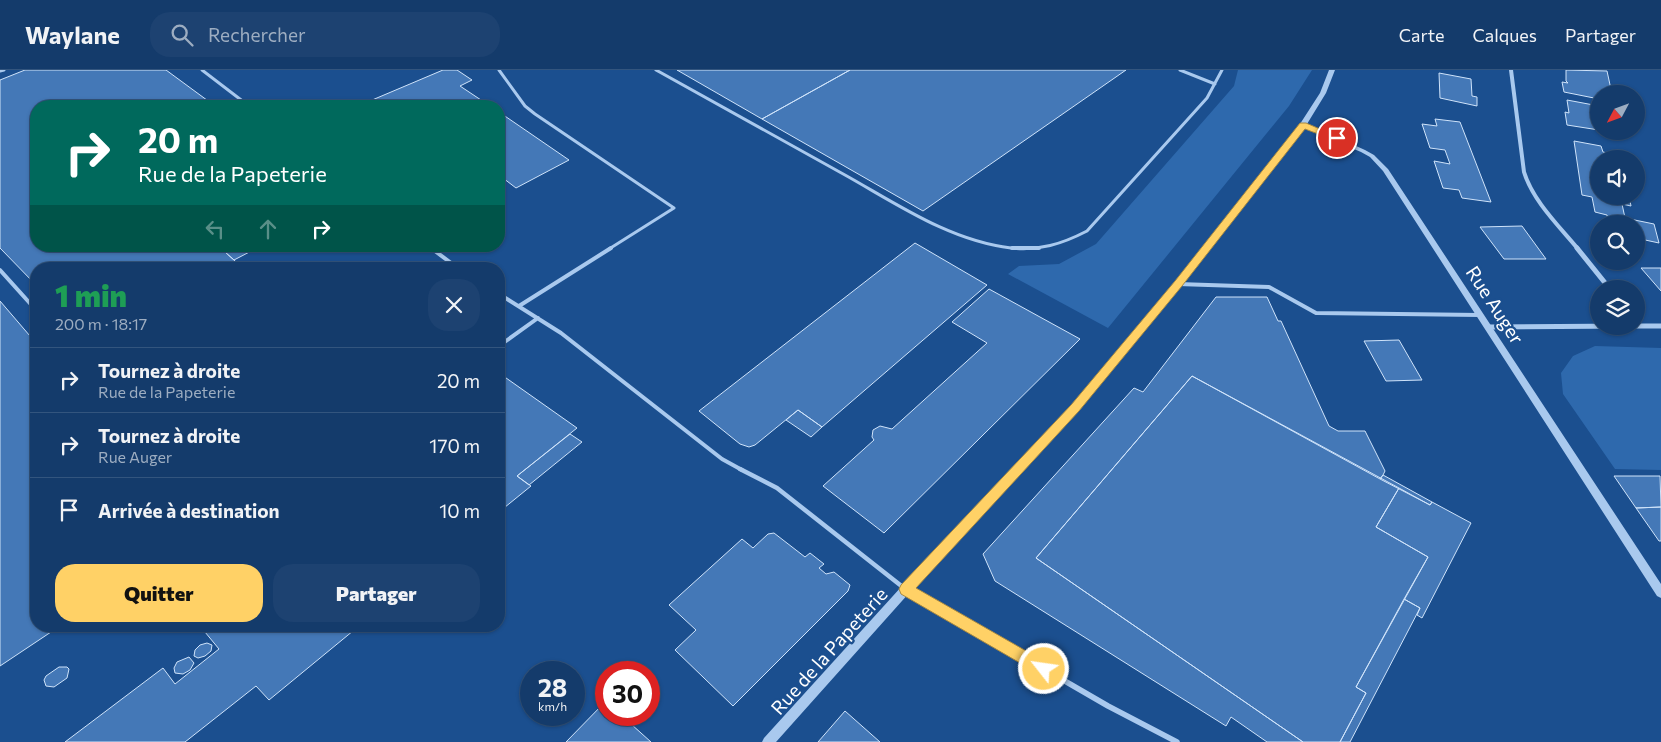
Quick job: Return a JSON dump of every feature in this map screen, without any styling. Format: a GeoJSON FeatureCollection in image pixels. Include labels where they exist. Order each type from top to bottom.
{"type":"FeatureCollection","features":[{"type":"Feature","properties":{"kind":"street"},"geometry":{"type":"LineString","coordinates":[[1303,125],[1323,94],[1332,70]]}},
{"type":"Feature","properties":{"kind":"street"},"geometry":{"type":"LineString","coordinates":[[1511,70],[1524,172],[1527,182],[1541,204],[1603,280]]}},
{"type":"Feature","properties":{"kind":"street","name":"Rue de la Papeterie"},"geometry":{"type":"LineString","coordinates":[[768,742],[906,589],[1075,408],[1178,284],[1303,125]]}},
{"type":"Feature","properties":{"kind":"street","name":"Rue Auger"},"geometry":{"type":"LineString","coordinates":[[1303,125],[1357,147],[1380,163],[1661,592]]}},
{"type":"Feature","properties":{"kind":"street"},"geometry":{"type":"LineString","coordinates":[[1645,325],[1661,326]]}},
{"type":"Feature","properties":{"kind":"street"},"geometry":{"type":"LineString","coordinates":[[1488,326],[1590,326]]}},
{"type":"Feature","properties":{"kind":"street"},"geometry":{"type":"LineString","coordinates":[[906,589],[1108,706],[1177,742]]}},
{"type":"Feature","properties":{"kind":"lane"},"geometry":{"type":"LineString","coordinates":[[0,71],[4,70]]}},
{"type":"Feature","properties":{"kind":"lane"},"geometry":{"type":"LineString","coordinates":[[202,70],[241,100]]}},
{"type":"Feature","properties":{"kind":"lane"},"geometry":{"type":"LineString","coordinates":[[499,70],[524,106],[674,208],[519,306]]}},
{"type":"Feature","properties":{"kind":"lane"},"geometry":{"type":"LineString","coordinates":[[656,70],[932,224],[980,242],[1003,248],[1028,249],[1053,246],[1072,240],[1086,231],[1192,115],[1215,84],[1222,70]]}},
{"type":"Feature","properties":{"kind":"lane"},"geometry":{"type":"LineString","coordinates":[[1180,70],[1215,84]]}},
{"type":"Feature","properties":{"kind":"lane"},"geometry":{"type":"LineString","coordinates":[[437,252],[450,262]]}},
{"type":"Feature","properties":{"kind":"lane"},"geometry":{"type":"LineString","coordinates":[[0,270],[30,303]]}},
{"type":"Feature","properties":{"kind":"lane"},"geometry":{"type":"LineString","coordinates":[[1178,284],[1269,287],[1316,313],[1481,315]]}},
{"type":"Feature","properties":{"kind":"lane"},"geometry":{"type":"LineString","coordinates":[[505,298],[561,333],[722,459],[777,488],[906,589]]}},
{"type":"Feature","properties":{"kind":"lane"},"geometry":{"type":"LineString","coordinates":[[505,342],[538,318]]}},
{"type":"Feature","properties":{"kind":"shaded area"},"geometry":{"type":"Polygon","coordinates":[[[1238,70],[1312,70],[1289,106],[1108,328],[1008,274],[1019,266],[1059,264],[1096,244],[1234,86],[1238,70]]]}},
{"type":"Feature","properties":{"kind":"shaded area"},"geometry":{"type":"Polygon","coordinates":[[[1595,346],[1661,348],[1661,470],[1615,469],[1563,394],[1561,373],[1573,356],[1595,346]]]}},
{"type":"Feature","properties":{"kind":"building"},"geometry":{"type":"Polygon","coordinates":[[[25,70],[166,70],[207,100],[30,100],[30,252],[225,252],[236,262],[30,262],[30,279],[0,248],[0,80],[25,70]]]}},
{"type":"Feature","properties":{"kind":"building"},"geometry":{"type":"Polygon","coordinates":[[[443,70],[457,70],[472,80],[460,86],[481,100],[372,100],[443,70]]]}},
{"type":"Feature","properties":{"kind":"building"},"geometry":{"type":"Polygon","coordinates":[[[677,70],[850,70],[762,119],[677,70]]]}},
{"type":"Feature","properties":{"kind":"building"},"geometry":{"type":"Polygon","coordinates":[[[850,70],[1126,70],[923,211],[762,119],[850,70]]]}},
{"type":"Feature","properties":{"kind":"building"},"geometry":{"type":"Polygon","coordinates":[[[1566,70],[1607,71],[1610,85],[1590,85],[1590,97],[1564,92],[1562,82],[1568,83],[1566,81],[1566,70]]]}},
{"type":"Feature","properties":{"kind":"building"},"geometry":{"type":"Polygon","coordinates":[[[1439,73],[1471,79],[1472,96],[1477,97],[1477,106],[1440,98],[1439,73]]]}},
{"type":"Feature","properties":{"kind":"building"},"geometry":{"type":"Polygon","coordinates":[[[1567,100],[1590,104],[1590,129],[1567,125],[1565,112],[1569,113],[1567,100]]]}},
{"type":"Feature","properties":{"kind":"building"},"geometry":{"type":"Polygon","coordinates":[[[505,116],[569,160],[516,188],[505,180],[505,116]]]}},
{"type":"Feature","properties":{"kind":"building"},"geometry":{"type":"Polygon","coordinates":[[[1435,119],[1460,122],[1491,202],[1462,198],[1459,190],[1443,188],[1434,161],[1450,164],[1445,150],[1430,148],[1422,124],[1437,126],[1435,119]]]}},
{"type":"Feature","properties":{"kind":"building"},"geometry":{"type":"Polygon","coordinates":[[[1574,141],[1601,146],[1602,150],[1590,150],[1590,197],[1582,195],[1574,141]]]}},
{"type":"Feature","properties":{"kind":"building"},"geometry":{"type":"Polygon","coordinates":[[[1594,205],[1622,205],[1624,215],[1607,215],[1595,212],[1594,205]]]}},
{"type":"Feature","properties":{"kind":"building"},"geometry":{"type":"Polygon","coordinates":[[[1645,222],[1654,224],[1659,243],[1645,240],[1645,222]]]}},
{"type":"Feature","properties":{"kind":"building"},"geometry":{"type":"Polygon","coordinates":[[[1522,226],[1546,259],[1504,259],[1480,227],[1522,226]]]}},
{"type":"Feature","properties":{"kind":"building"},"geometry":{"type":"Polygon","coordinates":[[[915,243],[987,285],[822,427],[798,410],[755,445],[749,447],[740,444],[699,411],[915,243]]]}},
{"type":"Feature","properties":{"kind":"building"},"geometry":{"type":"Polygon","coordinates":[[[225,252],[249,252],[234,260],[225,252]]]}},
{"type":"Feature","properties":{"kind":"building"},"geometry":{"type":"Polygon","coordinates":[[[1645,268],[1661,268],[1661,291],[1643,270],[1645,268]]]}},
{"type":"Feature","properties":{"kind":"building"},"geometry":{"type":"Polygon","coordinates":[[[989,289],[1080,339],[884,533],[823,486],[874,440],[872,437],[873,430],[880,426],[892,429],[987,343],[952,322],[989,289]]]}},
{"type":"Feature","properties":{"kind":"building"},"geometry":{"type":"Polygon","coordinates":[[[1216,297],[1267,297],[1278,321],[1281,321],[1329,426],[1338,431],[1365,431],[1385,471],[1383,475],[1380,479],[1192,376],[1036,558],[1303,742],[1267,742],[1231,717],[1226,726],[995,581],[983,554],[1134,388],[1143,392],[1216,297]]]}},
{"type":"Feature","properties":{"kind":"building"},"geometry":{"type":"Polygon","coordinates":[[[0,301],[30,336],[30,632],[51,632],[0,666],[0,301]]]}},
{"type":"Feature","properties":{"kind":"building"},"geometry":{"type":"Polygon","coordinates":[[[1399,340],[1422,380],[1386,381],[1364,341],[1399,340]]]}},
{"type":"Feature","properties":{"kind":"building"},"geometry":{"type":"Polygon","coordinates":[[[1192,376],[1399,488],[1376,527],[1428,557],[1356,687],[1366,693],[1340,742],[1303,742],[1036,558],[1192,376]]]}},
{"type":"Feature","properties":{"kind":"building"},"geometry":{"type":"Polygon","coordinates":[[[505,377],[577,428],[517,476],[531,486],[505,507],[505,377]]]}},
{"type":"Feature","properties":{"kind":"building"},"geometry":{"type":"Polygon","coordinates":[[[798,410],[822,427],[811,437],[786,420],[798,410]]]}},
{"type":"Feature","properties":{"kind":"building"},"geometry":{"type":"Polygon","coordinates":[[[570,434],[582,442],[529,485],[517,476],[570,434]]]}},
{"type":"Feature","properties":{"kind":"building"},"geometry":{"type":"Polygon","coordinates":[[[1383,475],[1432,502],[1430,505],[1380,479],[1383,475]]]}},
{"type":"Feature","properties":{"kind":"building"},"geometry":{"type":"Polygon","coordinates":[[[1614,476],[1660,476],[1661,507],[1636,508],[1614,476]]]}},
{"type":"Feature","properties":{"kind":"building"},"geometry":{"type":"Polygon","coordinates":[[[1399,488],[1430,505],[1432,502],[1471,523],[1422,618],[1417,615],[1420,608],[1404,599],[1428,557],[1376,527],[1399,488]]]}},
{"type":"Feature","properties":{"kind":"building"},"geometry":{"type":"Polygon","coordinates":[[[1661,507],[1661,541],[1659,541],[1636,508],[1661,507]]]}},
{"type":"Feature","properties":{"kind":"building"},"geometry":{"type":"Polygon","coordinates":[[[774,533],[805,557],[810,553],[824,564],[819,568],[826,574],[834,572],[850,585],[848,591],[733,706],[675,650],[696,630],[669,605],[742,539],[753,548],[768,534],[774,533]]]}},
{"type":"Feature","properties":{"kind":"building"},"geometry":{"type":"Polygon","coordinates":[[[1404,599],[1420,608],[1350,742],[1340,742],[1366,693],[1356,687],[1404,599]]]}},
{"type":"Feature","properties":{"kind":"building"},"geometry":{"type":"Polygon","coordinates":[[[205,632],[352,632],[269,700],[256,686],[185,742],[65,742],[163,668],[175,684],[219,649],[205,632]]]}},
{"type":"Feature","properties":{"kind":"building"},"geometry":{"type":"Polygon","coordinates":[[[207,643],[212,645],[211,651],[205,656],[198,658],[194,656],[195,650],[200,645],[207,643]]]}},
{"type":"Feature","properties":{"kind":"building"},"geometry":{"type":"Polygon","coordinates":[[[189,657],[194,663],[190,670],[183,674],[175,673],[174,668],[177,662],[189,657]]]}},
{"type":"Feature","properties":{"kind":"building"},"geometry":{"type":"Polygon","coordinates":[[[59,667],[67,667],[69,669],[67,678],[54,687],[46,686],[44,680],[46,676],[59,667]]]}},
{"type":"Feature","properties":{"kind":"building"},"geometry":{"type":"Polygon","coordinates":[[[845,711],[880,742],[818,742],[845,711]]]}},
{"type":"Feature","properties":{"kind":"building"},"geometry":{"type":"Polygon","coordinates":[[[595,712],[595,726],[633,726],[651,742],[566,742],[582,726],[585,726],[585,723],[595,712]]]}},
{"type":"Feature","properties":{"kind":"route"},"geometry":{"type":"LineString","coordinates":[[1044,669],[906,589],[1075,408],[1178,284],[1303,125],[1337,138]]}}]}
